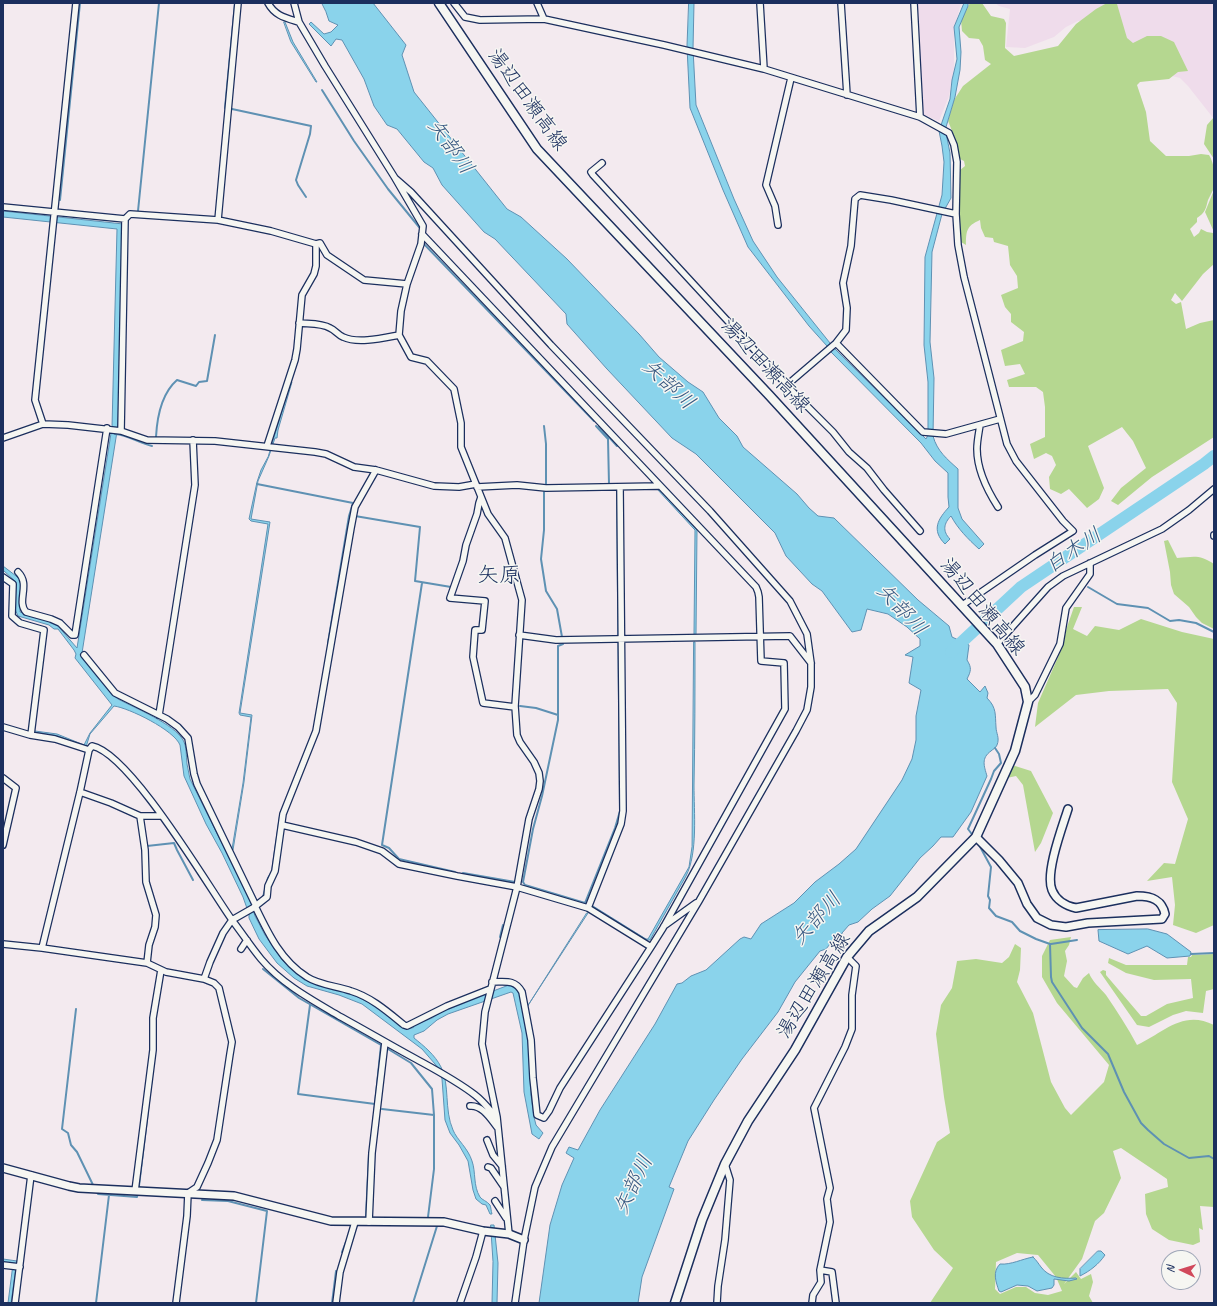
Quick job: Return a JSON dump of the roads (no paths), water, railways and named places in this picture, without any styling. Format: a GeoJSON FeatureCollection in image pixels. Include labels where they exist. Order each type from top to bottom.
{"type":"FeatureCollection","features":[{"type":"Feature","properties":{"kind":"main road","name":"湯辺田瀬高線"},"geometry":{"type":"LineString","coordinates":[[439,3],[537,149],[769,395],[994,642],[1025,687],[1028,702],[1015,751],[976,837],[916,897],[869,931],[847,957],[795,1050],[748,1121],[725,1164],[702,1220],[675,1303]]}},
{"type":"Feature","properties":{"kind":"street"},"geometry":{"type":"LineString","coordinates":[[44,424],[35,400],[76,3]]}},
{"type":"Feature","properties":{"kind":"street"},"geometry":{"type":"LineString","coordinates":[[218,220],[238,3]]}},
{"type":"Feature","properties":{"kind":"street"},"geometry":{"type":"LineString","coordinates":[[268,3],[272,10],[279,16],[299,22]]}},
{"type":"Feature","properties":{"kind":"street"},"geometry":{"type":"LineString","coordinates":[[294,3],[299,22],[423,226],[420,244],[407,284],[401,310],[399,335],[410,357],[427,361],[454,388],[461,423],[461,447],[488,514],[505,538],[522,600],[515,707],[517,735],[534,762],[539,772],[540,780],[539,789],[529,818],[517,887],[490,989],[485,1012],[482,1044],[497,1117],[509,1234]]}},
{"type":"Feature","properties":{"kind":"street"},"geometry":{"type":"LineString","coordinates":[[454,3],[465,17],[480,20],[544,19],[686,50],[764,69],[920,117],[948,133],[954,145],[957,162],[956,214],[958,245],[964,277],[1007,444],[1016,461],[1063,521],[1073,531],[1035,555],[961,606]]}},
{"type":"Feature","properties":{"kind":"street"},"geometry":{"type":"LineString","coordinates":[[537,3],[544,19]]}},
{"type":"Feature","properties":{"kind":"street"},"geometry":{"type":"LineString","coordinates":[[760,3],[764,69]]}},
{"type":"Feature","properties":{"kind":"street"},"geometry":{"type":"LineString","coordinates":[[841,3],[847,94]]}},
{"type":"Feature","properties":{"kind":"street"},"geometry":{"type":"LineString","coordinates":[[914,3],[920,117]]}},
{"type":"Feature","properties":{"kind":"street"},"geometry":{"type":"LineString","coordinates":[[778,225],[775,206],[766,185],[791,78]]}},
{"type":"Feature","properties":{"kind":"street"},"geometry":{"type":"LineString","coordinates":[[602,163],[591,172],[593,175],[810,410],[867,468],[884,490],[920,530]]}},
{"type":"Feature","properties":{"kind":"street"},"geometry":{"type":"LineString","coordinates":[[395,178],[411,192],[551,345],[710,511],[790,601],[807,634],[811,663],[811,687],[807,710],[796,731],[699,901],[552,1146],[536,1187],[524,1240],[515,1303]]}},
{"type":"Feature","properties":{"kind":"street"},"geometry":{"type":"LineString","coordinates":[[787,385],[835,344],[848,325],[843,283],[851,246],[855,199],[860,195],[892,200],[956,214]]}},
{"type":"Feature","properties":{"kind":"street"},"geometry":{"type":"LineString","coordinates":[[3,206],[55,214],[125,219]]}},
{"type":"Feature","properties":{"kind":"street"},"geometry":{"type":"LineString","coordinates":[[121,431],[125,219],[130,214],[218,220],[271,231],[316,244],[320,243],[327,255],[364,280],[407,284]]}},
{"type":"Feature","properties":{"kind":"street"},"geometry":{"type":"LineString","coordinates":[[422,234],[756,587],[758,592],[760,660],[784,663],[785,709],[663,928],[560,1088],[544,1118],[537,1115],[531,1040],[522,992],[515,983],[492,982]]}},
{"type":"Feature","properties":{"kind":"street"},"geometry":{"type":"LineString","coordinates":[[267,446],[295,360],[302,295],[314,274],[316,266],[316,244]]}},
{"type":"Feature","properties":{"kind":"street"},"geometry":{"type":"LineString","coordinates":[[300,323],[331,328],[343,337],[356,340],[378,339],[399,335]]}},
{"type":"Feature","properties":{"kind":"street"},"geometry":{"type":"LineString","coordinates":[[835,344],[923,432],[946,434],[1000,419]]}},
{"type":"Feature","properties":{"kind":"street"},"geometry":{"type":"LineString","coordinates":[[3,438],[44,424],[108,428],[148,440],[193,440],[267,446],[326,454],[348,465],[376,470],[434,486],[459,487],[518,485],[546,488],[659,486]]}},
{"type":"Feature","properties":{"kind":"street"},"geometry":{"type":"LineString","coordinates":[[980,424],[977,448],[978,463],[983,478],[998,507]]}},
{"type":"Feature","properties":{"kind":"street"},"geometry":{"type":"LineString","coordinates":[[18,572],[24,582],[22,604],[26,612],[60,623],[72,635],[75,635],[108,428]]}},
{"type":"Feature","properties":{"kind":"street"},"geometry":{"type":"LineString","coordinates":[[159,715],[195,485],[193,440]]}},
{"type":"Feature","properties":{"kind":"street"},"geometry":{"type":"LineString","coordinates":[[204,979],[223,932],[232,920],[255,907],[267,897],[268,886],[275,871],[283,814],[316,732],[351,528],[356,507],[376,470]]}},
{"type":"Feature","properties":{"kind":"street"},"geometry":{"type":"LineString","coordinates":[[588,908],[621,824],[623,811],[620,487]]}},
{"type":"Feature","properties":{"kind":"street"},"geometry":{"type":"LineString","coordinates":[[994,642],[1048,587],[1063,576],[1162,529],[1190,510],[1214,489]]}},
{"type":"Feature","properties":{"kind":"street"},"geometry":{"type":"LineString","coordinates":[[481,497],[477,514],[466,545],[463,561],[450,598],[485,601],[482,630],[475,630],[473,657],[483,703],[515,707]]}},
{"type":"Feature","properties":{"kind":"street"},"geometry":{"type":"LineString","coordinates":[[1028,702],[1035,695],[1060,644],[1066,608],[1090,574],[1090,563]]}},
{"type":"Feature","properties":{"kind":"street"},"geometry":{"type":"LineString","coordinates":[[3,577],[13,584],[12,616],[20,623],[44,630],[31,735]]}},
{"type":"Feature","properties":{"kind":"street"},"geometry":{"type":"LineString","coordinates":[[519,635],[556,640],[790,636],[811,663]]}},
{"type":"Feature","properties":{"kind":"street"},"geometry":{"type":"LineString","coordinates":[[84,655],[115,693],[159,715],[178,727],[188,738],[197,784],[255,907],[269,935],[283,956],[307,978],[361,995],[377,1004],[407,1026],[447,1006],[490,989]]}},
{"type":"Feature","properties":{"kind":"street"},"geometry":{"type":"LineString","coordinates":[[3,727],[31,735],[55,739],[89,750]]}},
{"type":"Feature","properties":{"kind":"street"},"geometry":{"type":"LineString","coordinates":[[42,948],[89,750],[92,746],[97,747],[112,756],[137,784],[189,854],[232,920],[262,961],[293,987],[314,1002],[445,1076],[476,1096],[497,1117]]}},
{"type":"Feature","properties":{"kind":"street"},"geometry":{"type":"LineString","coordinates":[[3,778],[16,788],[3,845]]}},
{"type":"Feature","properties":{"kind":"street"},"geometry":{"type":"LineString","coordinates":[[80,792],[111,803],[140,816],[161,816]]}},
{"type":"Feature","properties":{"kind":"street"},"geometry":{"type":"LineString","coordinates":[[976,837],[999,860],[1018,883],[1027,904],[1037,918],[1051,926],[1066,927],[1088,923],[1162,919],[1165,914],[1163,906],[1156,900],[1147,896],[1138,896],[1076,908],[1067,906],[1059,900],[1052,891],[1049,879],[1053,859],[1068,809]]}},
{"type":"Feature","properties":{"kind":"street"},"geometry":{"type":"LineString","coordinates":[[140,816],[145,850],[146,882],[156,915],[155,927],[149,945],[147,963]]}},
{"type":"Feature","properties":{"kind":"street"},"geometry":{"type":"LineString","coordinates":[[282,825],[356,842],[382,850],[399,864],[517,887],[588,908],[651,947]]}},
{"type":"Feature","properties":{"kind":"street"},"geometry":{"type":"LineString","coordinates":[[663,928],[699,901]]}},
{"type":"Feature","properties":{"kind":"street"},"geometry":{"type":"LineString","coordinates":[[241,949],[247,940]]}},
{"type":"Feature","properties":{"kind":"street"},"geometry":{"type":"LineString","coordinates":[[3,944],[147,963],[161,970],[188,977],[204,979],[214,983],[219,988],[232,1042],[217,1140],[197,1187],[188,1194],[187,1216],[176,1303]]}},
{"type":"Feature","properties":{"kind":"street"},"geometry":{"type":"LineString","coordinates":[[812,1303],[813,1295],[821,1282],[820,1270],[830,1222],[827,1199],[830,1188],[814,1108],[852,1029],[852,995],[856,966],[847,957]]}},
{"type":"Feature","properties":{"kind":"street"},"geometry":{"type":"LineString","coordinates":[[135,1191],[153,1050],[153,1018],[161,970]]}},
{"type":"Feature","properties":{"kind":"street"},"geometry":{"type":"LineString","coordinates":[[369,1222],[372,1154],[385,1042]]}},
{"type":"Feature","properties":{"kind":"street"},"geometry":{"type":"LineString","coordinates":[[470,1106],[480,1108],[498,1127]]}},
{"type":"Feature","properties":{"kind":"street"},"geometry":{"type":"LineString","coordinates":[[487,1140],[492,1155],[502,1166]]}},
{"type":"Feature","properties":{"kind":"street"},"geometry":{"type":"LineString","coordinates":[[717,1303],[725,1240],[730,1180],[725,1164]]}},
{"type":"Feature","properties":{"kind":"street"},"geometry":{"type":"LineString","coordinates":[[488,1167],[492,1168],[504,1187]]}},
{"type":"Feature","properties":{"kind":"street"},"geometry":{"type":"LineString","coordinates":[[3,1168],[74,1187],[234,1196],[331,1222],[444,1222],[483,1231],[509,1234],[524,1240]]}},
{"type":"Feature","properties":{"kind":"street"},"geometry":{"type":"LineString","coordinates":[[16,1303],[16,1266],[31,1175]]}},
{"type":"Feature","properties":{"kind":"street"},"geometry":{"type":"LineString","coordinates":[[495,1201],[507,1220]]}},
{"type":"Feature","properties":{"kind":"street"},"geometry":{"type":"LineString","coordinates":[[336,1303],[340,1272],[354,1222]]}},
{"type":"Feature","properties":{"kind":"street"},"geometry":{"type":"LineString","coordinates":[[460,1303],[476,1257],[483,1231]]}},
{"type":"Feature","properties":{"kind":"street"},"geometry":{"type":"LineString","coordinates":[[3,1265],[16,1266]]}},
{"type":"Feature","properties":{"kind":"street"},"geometry":{"type":"LineString","coordinates":[[820,1270],[832,1272],[836,1303]]}},
{"type":"Feature","properties":{"kind":"water","name":"矢部川"},"geometry":{"type":"Polygon","coordinates":[[[322,3],[373,3],[406,45],[402,55],[414,92],[507,209],[521,217],[567,259],[659,357],[688,382],[703,392],[719,418],[737,436],[743,447],[797,494],[818,516],[834,518],[918,600],[949,626],[952,637],[969,645],[967,660],[970,665],[970,670],[967,679],[980,692],[985,686],[988,693],[987,698],[995,712],[998,742],[996,747],[986,756],[984,766],[987,776],[971,812],[953,837],[941,837],[920,858],[890,896],[872,909],[858,922],[849,925],[842,934],[838,934],[826,949],[820,951],[795,982],[778,1012],[742,1059],[688,1141],[669,1187],[674,1189],[642,1277],[638,1303],[539,1303],[550,1225],[562,1185],[574,1158],[566,1153],[569,1147],[578,1150],[600,1110],[655,1024],[677,984],[682,983],[691,976],[706,970],[740,939],[744,937],[751,939],[761,924],[794,903],[815,882],[856,849],[902,780],[912,759],[916,740],[916,716],[921,690],[909,683],[913,657],[905,655],[920,646],[920,639],[907,627],[888,614],[867,609],[861,630],[852,632],[822,591],[812,584],[786,556],[775,533],[696,454],[672,438],[567,324],[566,314],[495,239],[484,232],[442,185],[433,168],[424,162],[397,129],[387,125],[374,106],[364,79],[342,40],[336,39],[331,46],[309,24],[311,22],[324,34],[331,32],[338,25],[329,21],[322,3]]]}},
{"type":"Feature","properties":{"kind":"water"},"geometry":{"type":"Polygon","coordinates":[[[689,3],[694,3],[693,49],[696,105],[734,199],[753,241],[777,277],[834,348],[926,439],[928,435],[928,382],[924,345],[925,257],[942,195],[944,162],[939,131],[950,99],[952,80],[957,59],[954,27],[964,3],[968,3],[959,27],[961,52],[960,70],[955,97],[946,127],[950,153],[951,198],[942,214],[932,252],[930,342],[934,378],[933,436],[937,446],[946,458],[958,469],[958,508],[962,519],[984,544],[979,549],[964,534],[951,516],[945,524],[947,536],[950,539],[945,544],[941,539],[937,529],[939,520],[949,507],[948,473],[935,461],[921,443],[831,352],[748,247],[690,108],[687,47],[689,3]]]}},
{"type":"Feature","properties":{"kind":"water"},"geometry":{"type":"Polygon","coordinates":[[[284,22],[293,42],[317,82],[291,42],[284,22]]]}},
{"type":"Feature","properties":{"kind":"water"},"geometry":{"type":"Polygon","coordinates":[[[3,211],[123,224],[118,425],[82,653],[83,657],[112,694],[118,699],[163,722],[183,740],[186,749],[190,779],[249,898],[255,916],[265,935],[283,961],[307,981],[345,992],[359,998],[376,1007],[404,1028],[408,1029],[413,1028],[413,1026],[432,1018],[448,1008],[509,985],[516,986],[520,994],[528,1038],[531,1095],[534,1117],[536,1125],[543,1133],[539,1139],[532,1134],[524,1092],[522,1033],[513,993],[511,992],[448,1014],[437,1020],[424,1031],[414,1035],[414,1038],[432,1055],[441,1067],[444,1074],[450,1122],[455,1134],[470,1156],[478,1193],[481,1198],[490,1205],[492,1214],[490,1214],[486,1205],[482,1204],[476,1199],[468,1161],[450,1133],[445,1120],[442,1079],[439,1069],[435,1064],[422,1049],[362,1004],[339,995],[307,986],[294,978],[277,963],[259,939],[249,918],[243,897],[206,824],[184,776],[180,745],[176,739],[140,715],[114,706],[90,734],[86,747],[58,736],[35,732],[57,734],[84,745],[90,733],[112,705],[75,658],[76,654],[74,650],[58,629],[54,629],[49,625],[18,616],[15,609],[16,582],[3,570],[3,566],[20,579],[22,586],[20,612],[57,625],[77,648],[112,427],[117,229],[3,217],[3,211]]]}},
{"type":"Feature","properties":{"kind":"water"},"geometry":{"type":"Polygon","coordinates":[[[291,382],[277,438],[275,438],[269,456],[258,481],[251,519],[270,522],[240,713],[252,715],[244,782],[233,850],[251,717],[240,715],[239,713],[268,524],[251,521],[249,519],[257,482],[268,457],[291,382]]]}},
{"type":"Feature","properties":{"kind":"water"},"geometry":{"type":"Polygon","coordinates":[[[658,488],[697,530],[696,635],[694,634],[695,530],[657,489],[658,488]]]}},
{"type":"Feature","properties":{"kind":"water"},"geometry":{"type":"Polygon","coordinates":[[[694,642],[694,844],[690,867],[686,876],[650,940],[647,940],[593,906],[648,939],[689,867],[692,847],[694,642]]]}},
{"type":"Feature","properties":{"kind":"water"},"geometry":{"type":"Polygon","coordinates":[[[587,913],[588,913],[527,1007],[587,913]]]}},
{"type":"Feature","properties":{"kind":"water"},"geometry":{"type":"Polygon","coordinates":[[[1148,929],[1167,934],[1191,952],[1190,956],[1167,958],[1147,946],[1128,954],[1099,941],[1098,930],[1148,929]]]}},
{"type":"Feature","properties":{"kind":"water"},"geometry":{"type":"Polygon","coordinates":[[[491,1225],[494,1225],[498,1263],[497,1303],[492,1303],[493,1262],[491,1225]]]}},
{"type":"Feature","properties":{"kind":"water"},"geometry":{"type":"Polygon","coordinates":[[[1098,1251],[1101,1251],[1105,1255],[1094,1267],[1080,1276],[1080,1269],[1098,1251]]]}},
{"type":"Feature","properties":{"kind":"water"},"geometry":{"type":"Polygon","coordinates":[[[1033,1257],[1044,1271],[1052,1276],[1077,1279],[1069,1281],[1054,1279],[1054,1285],[1052,1288],[1037,1291],[1028,1286],[1017,1285],[1001,1292],[999,1291],[995,1274],[1000,1264],[1012,1263],[1033,1257]]]}},
{"type":"Feature","properties":{"kind":"water"},"geometry":{"type":"Polygon","coordinates":[[[3,1259],[17,1261],[11,1303],[8,1303],[13,1264],[3,1262],[3,1259]]]}},
{"type":"Feature","properties":{"kind":"waterway"},"geometry":{"type":"LineString","coordinates":[[60,200],[80,3]]}},
{"type":"Feature","properties":{"kind":"waterway"},"geometry":{"type":"LineString","coordinates":[[138,211],[159,3]]}},
{"type":"Feature","properties":{"kind":"waterway"},"geometry":{"type":"LineString","coordinates":[[225,108],[235,3]]}},
{"type":"Feature","properties":{"kind":"waterway"},"geometry":{"type":"LineString","coordinates":[[322,90],[354,141],[388,189],[419,227]]}},
{"type":"Feature","properties":{"kind":"waterway"},"geometry":{"type":"LineString","coordinates":[[232,109],[311,126],[296,180],[306,197]]}},
{"type":"Feature","properties":{"kind":"waterway"},"geometry":{"type":"LineString","coordinates":[[424,244],[594,421]]}},
{"type":"Feature","properties":{"kind":"waterway"},"geometry":{"type":"LineString","coordinates":[[156,437],[157,422],[161,407],[167,392],[177,380],[196,386],[199,382],[207,381],[215,335]]}},
{"type":"Feature","properties":{"kind":"waterway"},"geometry":{"type":"LineString","coordinates":[[544,426],[546,444],[546,485]]}},
{"type":"Feature","properties":{"kind":"waterway"},"geometry":{"type":"LineString","coordinates":[[596,426],[608,439],[609,484]]}},
{"type":"Feature","properties":{"kind":"waterway"},"geometry":{"type":"LineString","coordinates":[[599,426],[617,446]]}},
{"type":"Feature","properties":{"kind":"waterway"},"geometry":{"type":"LineString","coordinates":[[115,434],[152,446]]}},
{"type":"Feature","properties":{"kind":"waterway","name":"白木川"},"geometry":{"type":"LineString","coordinates":[[951,652],[1021,587],[1214,456]]}},
{"type":"Feature","properties":{"kind":"waterway"},"geometry":{"type":"LineString","coordinates":[[257,484],[353,503],[349,516],[328,643]]}},
{"type":"Feature","properties":{"kind":"waterway"},"geometry":{"type":"LineString","coordinates":[[563,644],[558,646],[558,720],[542,796],[533,829],[523,882],[525,885],[585,903],[615,828],[620,811],[617,491]]}},
{"type":"Feature","properties":{"kind":"waterway"},"geometry":{"type":"LineString","coordinates":[[544,492],[544,530],[541,559],[546,591],[557,609],[562,637]]}},
{"type":"Feature","properties":{"kind":"waterway"},"geometry":{"type":"LineString","coordinates":[[355,516],[420,527],[415,581],[451,587]]}},
{"type":"Feature","properties":{"kind":"waterway"},"geometry":{"type":"LineString","coordinates":[[422,583],[382,845],[389,848],[399,859],[455,872]]}},
{"type":"Feature","properties":{"kind":"waterway"},"geometry":{"type":"LineString","coordinates":[[1088,587],[1117,604],[1148,608],[1170,621],[1179,620],[1196,623],[1214,632]]}},
{"type":"Feature","properties":{"kind":"waterway"},"geometry":{"type":"LineString","coordinates":[[520,706],[536,708],[558,715]]}},
{"type":"Feature","properties":{"kind":"waterway"},"geometry":{"type":"LineString","coordinates":[[974,837],[968,829],[994,771],[1001,763],[999,754],[995,748]]}},
{"type":"Feature","properties":{"kind":"waterway"},"geometry":{"type":"LineString","coordinates":[[263,897],[268,878],[272,872],[280,816]]}},
{"type":"Feature","properties":{"kind":"waterway"},"geometry":{"type":"LineString","coordinates":[[147,846],[174,843],[193,880]]}},
{"type":"Feature","properties":{"kind":"waterway"},"geometry":{"type":"LineString","coordinates":[[978,843],[991,867],[988,896],[990,900],[989,908],[996,916],[1012,922],[1020,931],[1050,944],[1052,982],[1082,1028],[1108,1054],[1124,1092],[1141,1123],[1164,1144],[1189,1158],[1209,1156],[1214,1159]]}},
{"type":"Feature","properties":{"kind":"waterway"},"geometry":{"type":"LineString","coordinates":[[463,873],[515,882]]}},
{"type":"Feature","properties":{"kind":"waterway"},"geometry":{"type":"LineString","coordinates":[[500,937],[503,925]]}},
{"type":"Feature","properties":{"kind":"waterway"},"geometry":{"type":"LineString","coordinates":[[1051,944],[1077,940]]}},
{"type":"Feature","properties":{"kind":"waterway"},"geometry":{"type":"LineString","coordinates":[[1191,954],[1214,953]]}},
{"type":"Feature","properties":{"kind":"waterway"},"geometry":{"type":"LineString","coordinates":[[263,969],[299,998],[381,1045],[373,1124]]}},
{"type":"Feature","properties":{"kind":"waterway"},"geometry":{"type":"LineString","coordinates":[[310,1005],[298,1094],[375,1104]]}},
{"type":"Feature","properties":{"kind":"waterway"},"geometry":{"type":"LineString","coordinates":[[76,1009],[62,1129],[68,1133],[71,1145],[77,1152],[94,1187]]}},
{"type":"Feature","properties":{"kind":"waterway"},"geometry":{"type":"LineString","coordinates":[[388,1049],[411,1063],[432,1089],[434,1115],[434,1169],[428,1217]]}},
{"type":"Feature","properties":{"kind":"waterway"},"geometry":{"type":"LineString","coordinates":[[96,1191],[98,1194],[137,1197],[152,1077]]}},
{"type":"Feature","properties":{"kind":"waterway"},"geometry":{"type":"LineString","coordinates":[[382,1109],[434,1115]]}},
{"type":"Feature","properties":{"kind":"waterway"},"geometry":{"type":"LineString","coordinates":[[366,1216],[369,1154]]}},
{"type":"Feature","properties":{"kind":"waterway"},"geometry":{"type":"LineString","coordinates":[[96,1303],[109,1195]]}},
{"type":"Feature","properties":{"kind":"waterway"},"geometry":{"type":"LineString","coordinates":[[202,1200],[228,1201],[267,1211],[256,1303]]}},
{"type":"Feature","properties":{"kind":"waterway"},"geometry":{"type":"LineString","coordinates":[[413,1303],[437,1226]]}},
{"type":"Feature","properties":{"kind":"waterway"},"geometry":{"type":"LineString","coordinates":[[342,1252],[346,1242]]}},
{"type":"Feature","properties":{"kind":"waterway"},"geometry":{"type":"LineString","coordinates":[[332,1303],[336,1271]]}},
{"type":"Feature","properties":{"kind":"district","name":"矢原"},"geometry":{"type":"Point","coordinates":[499,576]}}]}
